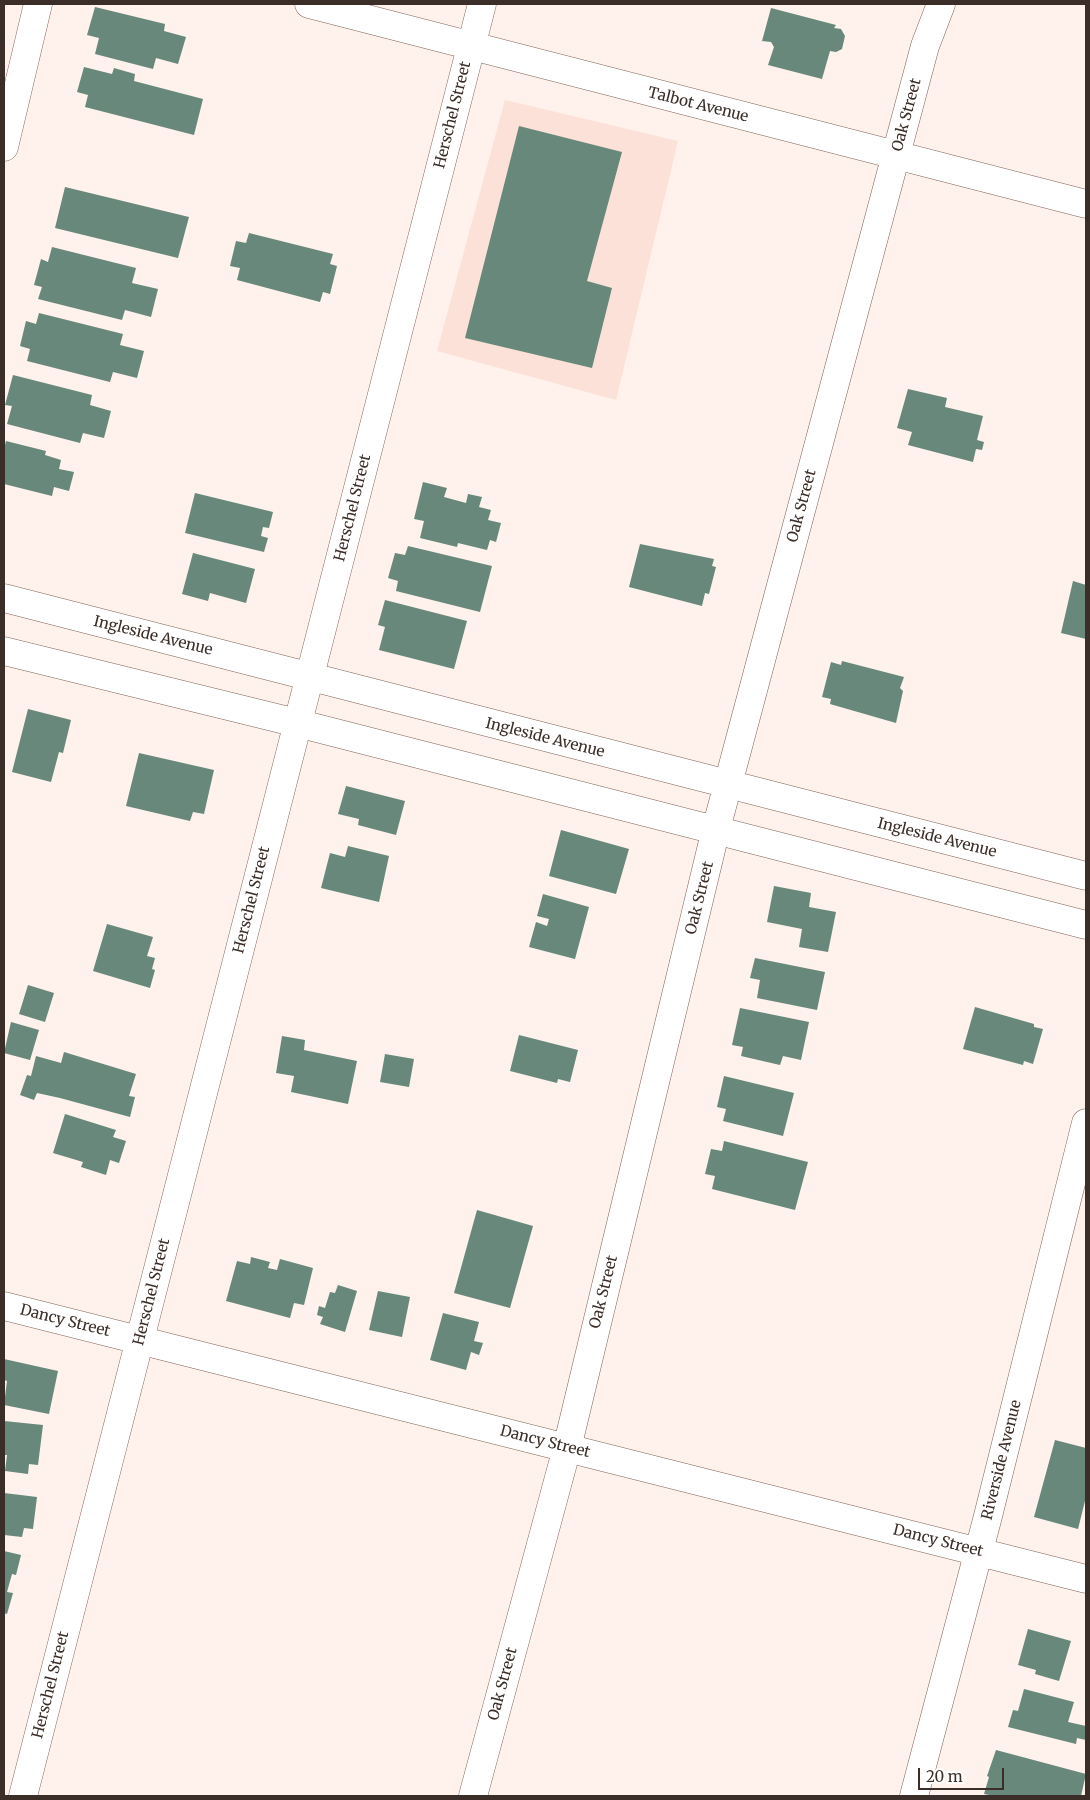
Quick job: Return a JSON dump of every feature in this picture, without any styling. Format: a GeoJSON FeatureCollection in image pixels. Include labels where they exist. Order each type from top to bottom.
{"type":"FeatureCollection","features":[{"type":"Feature","properties":{"kind":"street"},"geometry":{"type":"LineString","coordinates":[[4,147],[38,4]]}},
{"type":"Feature","properties":{"kind":"street","name":"Talbot Avenue"},"geometry":{"type":"LineString","coordinates":[[309,4],[1086,204]]}},
{"type":"Feature","properties":{"kind":"street","name":"Herschel Street"},"geometry":{"type":"LineString","coordinates":[[23,1796],[482,4]]}},
{"type":"Feature","properties":{"kind":"street","name":"Oak Street"},"geometry":{"type":"LineString","coordinates":[[473,1796],[567,1448],[716,829],[925,46],[941,4]]}},
{"type":"Feature","properties":{"kind":"street","name":"Ingleside Avenue"},"geometry":{"type":"LineString","coordinates":[[4,598],[1086,876]]}},
{"type":"Feature","properties":{"kind":"street"},"geometry":{"type":"LineString","coordinates":[[4,651],[716,829],[1086,925]]}},
{"type":"Feature","properties":{"kind":"street","name":"Riverside Avenue"},"geometry":{"type":"LineString","coordinates":[[914,1796],[979,1551],[1086,1123]]}},
{"type":"Feature","properties":{"kind":"street","name":"Dancy Street"},"geometry":{"type":"LineString","coordinates":[[4,1306],[979,1551],[1086,1580]]}},
{"type":"Feature","properties":{"kind":"shaded area"},"geometry":{"type":"Polygon","coordinates":[[[505,100],[678,141],[616,400],[437,351],[505,100]]]}},
{"type":"Feature","properties":{"kind":"building"},"geometry":{"type":"Polygon","coordinates":[[[95,7],[165,24],[164,31],[186,37],[178,64],[156,58],[153,69],[95,54],[99,38],[87,35],[95,7]]]}},
{"type":"Feature","properties":{"kind":"building"},"geometry":{"type":"Polygon","coordinates":[[[771,8],[836,25],[834,28],[841,29],[845,36],[842,49],[836,52],[830,51],[822,79],[768,65],[774,47],[771,42],[762,41],[771,8]]]}},
{"type":"Feature","properties":{"kind":"building"},"geometry":{"type":"Polygon","coordinates":[[[84,67],[112,74],[114,68],[135,74],[134,81],[203,99],[194,135],[85,107],[88,95],[77,92],[84,67]]]}},
{"type":"Feature","properties":{"kind":"building"},"geometry":{"type":"Polygon","coordinates":[[[519,126],[622,152],[587,281],[612,288],[592,368],[465,338],[519,126]]]}},
{"type":"Feature","properties":{"kind":"building"},"geometry":{"type":"Polygon","coordinates":[[[65,187],[189,217],[178,258],[55,228],[65,187]]]}},
{"type":"Feature","properties":{"kind":"building"},"geometry":{"type":"Polygon","coordinates":[[[249,233],[333,254],[330,264],[337,266],[330,294],[323,292],[320,302],[237,280],[240,268],[230,266],[236,241],[246,243],[249,233]]]}},
{"type":"Feature","properties":{"kind":"building"},"geometry":{"type":"Polygon","coordinates":[[[52,247],[136,268],[132,283],[158,289],[151,317],[125,310],[122,320],[38,299],[42,287],[34,285],[41,259],[48,262],[52,247]]]}},
{"type":"Feature","properties":{"kind":"building"},"geometry":{"type":"Polygon","coordinates":[[[39,313],[123,334],[120,345],[144,351],[137,378],[113,372],[110,382],[27,361],[30,349],[20,346],[26,321],[36,324],[39,313]]]}},
{"type":"Feature","properties":{"kind":"building"},"geometry":{"type":"Polygon","coordinates":[[[13,375],[92,395],[90,405],[111,411],[104,438],[83,433],[80,443],[7,424],[12,406],[5,405],[13,375]]]}},
{"type":"Feature","properties":{"kind":"building"},"geometry":{"type":"Polygon","coordinates":[[[908,389],[947,398],[945,407],[983,416],[977,440],[984,442],[982,450],[976,449],[973,462],[908,445],[912,432],[897,428],[908,389]]]}},
{"type":"Feature","properties":{"kind":"building"},"geometry":{"type":"Polygon","coordinates":[[[6,441],[46,451],[45,455],[61,460],[59,469],[74,472],[69,491],[54,487],[52,496],[4,484],[4,449],[6,441]]]}},
{"type":"Feature","properties":{"kind":"building"},"geometry":{"type":"Polygon","coordinates":[[[423,482],[447,488],[444,497],[466,503],[468,494],[482,497],[479,507],[491,510],[488,520],[501,523],[496,542],[490,540],[487,550],[458,543],[457,547],[420,538],[424,521],[414,519],[423,482]]]}},
{"type":"Feature","properties":{"kind":"building"},"geometry":{"type":"Polygon","coordinates":[[[195,493],[273,512],[269,528],[263,527],[261,536],[268,538],[264,552],[185,533],[195,493]]]}},
{"type":"Feature","properties":{"kind":"building"},"geometry":{"type":"Polygon","coordinates":[[[640,544],[714,559],[712,566],[716,567],[709,594],[705,593],[702,606],[629,587],[640,544]]]}},
{"type":"Feature","properties":{"kind":"building"},"geometry":{"type":"Polygon","coordinates":[[[408,546],[492,566],[480,612],[396,591],[398,581],[388,578],[395,553],[405,555],[408,546]]]}},
{"type":"Feature","properties":{"kind":"building"},"geometry":{"type":"Polygon","coordinates":[[[193,553],[255,569],[246,603],[210,593],[208,601],[182,594],[193,553]]]}},
{"type":"Feature","properties":{"kind":"building"},"geometry":{"type":"Polygon","coordinates":[[[1073,581],[1086,585],[1086,639],[1061,633],[1073,581]]]}},
{"type":"Feature","properties":{"kind":"building"},"geometry":{"type":"Polygon","coordinates":[[[385,600],[467,621],[454,669],[379,650],[385,627],[378,625],[385,600]]]}},
{"type":"Feature","properties":{"kind":"building"},"geometry":{"type":"Polygon","coordinates":[[[842,661],[904,677],[900,688],[903,691],[896,723],[830,704],[831,699],[822,697],[831,662],[841,665],[842,661]]]}},
{"type":"Feature","properties":{"kind":"building"},"geometry":{"type":"Polygon","coordinates":[[[28,709],[71,720],[63,753],[59,752],[51,782],[12,772],[28,709]]]}},
{"type":"Feature","properties":{"kind":"building"},"geometry":{"type":"Polygon","coordinates":[[[139,753],[214,770],[204,814],[193,812],[190,821],[126,806],[139,753]]]}},
{"type":"Feature","properties":{"kind":"building"},"geometry":{"type":"Polygon","coordinates":[[[346,786],[405,801],[396,835],[358,825],[359,819],[338,814],[346,786]]]}},
{"type":"Feature","properties":{"kind":"building"},"geometry":{"type":"Polygon","coordinates":[[[561,830],[629,849],[616,894],[549,876],[561,830]]]}},
{"type":"Feature","properties":{"kind":"building"},"geometry":{"type":"Polygon","coordinates":[[[348,846],[389,856],[379,902],[321,888],[330,853],[345,857],[348,846]]]}},
{"type":"Feature","properties":{"kind":"building"},"geometry":{"type":"Polygon","coordinates":[[[774,886],[811,893],[809,907],[836,912],[828,952],[799,947],[802,929],[767,922],[774,886]]]}},
{"type":"Feature","properties":{"kind":"building"},"geometry":{"type":"Polygon","coordinates":[[[543,894],[589,907],[575,959],[529,947],[536,922],[547,926],[549,919],[537,916],[543,894]]]}},
{"type":"Feature","properties":{"kind":"building"},"geometry":{"type":"Polygon","coordinates":[[[107,924],[153,937],[147,956],[155,958],[152,969],[155,970],[150,988],[93,971],[107,924]]]}},
{"type":"Feature","properties":{"kind":"building"},"geometry":{"type":"Polygon","coordinates":[[[755,958],[825,972],[817,1010],[757,998],[760,980],[750,978],[755,958]]]}},
{"type":"Feature","properties":{"kind":"building"},"geometry":{"type":"Polygon","coordinates":[[[28,985],[54,993],[45,1022],[19,1014],[28,985]]]}},
{"type":"Feature","properties":{"kind":"building"},"geometry":{"type":"Polygon","coordinates":[[[975,1007],[1034,1024],[1034,1027],[1043,1029],[1033,1064],[1024,1061],[1023,1065],[963,1049],[975,1007]]]}},
{"type":"Feature","properties":{"kind":"building"},"geometry":{"type":"Polygon","coordinates":[[[740,1008],[809,1022],[801,1060],[783,1056],[780,1065],[741,1056],[743,1047],[732,1045],[740,1008]]]}},
{"type":"Feature","properties":{"kind":"building"},"geometry":{"type":"Polygon","coordinates":[[[11,1022],[39,1030],[30,1060],[4,1053],[11,1022]]]}},
{"type":"Feature","properties":{"kind":"building"},"geometry":{"type":"Polygon","coordinates":[[[519,1035],[578,1050],[570,1082],[558,1079],[557,1083],[510,1071],[519,1035]]]}},
{"type":"Feature","properties":{"kind":"building"},"geometry":{"type":"Polygon","coordinates":[[[282,1036],[305,1040],[304,1050],[357,1061],[348,1104],[291,1092],[294,1076],[276,1073],[282,1036]]]}},
{"type":"Feature","properties":{"kind":"building"},"geometry":{"type":"Polygon","coordinates":[[[64,1052],[136,1074],[129,1096],[135,1097],[130,1117],[37,1093],[34,1100],[20,1095],[27,1075],[31,1076],[36,1056],[61,1063],[64,1052]]]}},
{"type":"Feature","properties":{"kind":"building"},"geometry":{"type":"Polygon","coordinates":[[[385,1054],[414,1059],[409,1087],[380,1082],[385,1054]]]}},
{"type":"Feature","properties":{"kind":"building"},"geometry":{"type":"Polygon","coordinates":[[[724,1076],[794,1093],[783,1136],[723,1121],[726,1109],[717,1107],[724,1076]]]}},
{"type":"Feature","properties":{"kind":"building"},"geometry":{"type":"Polygon","coordinates":[[[65,1114],[116,1130],[113,1137],[126,1141],[119,1163],[110,1160],[106,1175],[81,1167],[83,1162],[53,1153],[65,1114]]]}},
{"type":"Feature","properties":{"kind":"building"},"geometry":{"type":"Polygon","coordinates":[[[724,1141],[808,1162],[795,1210],[712,1189],[715,1176],[705,1174],[711,1149],[722,1151],[724,1141]]]}},
{"type":"Feature","properties":{"kind":"building"},"geometry":{"type":"Polygon","coordinates":[[[477,1210],[533,1226],[510,1308],[454,1293],[477,1210]]]}},
{"type":"Feature","properties":{"kind":"building"},"geometry":{"type":"Polygon","coordinates":[[[251,1257],[270,1262],[268,1268],[277,1270],[280,1259],[313,1268],[304,1305],[294,1303],[290,1318],[226,1301],[237,1261],[250,1264],[251,1257]]]}},
{"type":"Feature","properties":{"kind":"building"},"geometry":{"type":"Polygon","coordinates":[[[338,1285],[357,1291],[345,1332],[320,1324],[323,1317],[317,1315],[319,1306],[325,1308],[330,1292],[335,1293],[338,1285]]]}},
{"type":"Feature","properties":{"kind":"building"},"geometry":{"type":"Polygon","coordinates":[[[378,1291],[410,1297],[402,1337],[369,1330],[378,1291]]]}},
{"type":"Feature","properties":{"kind":"building"},"geometry":{"type":"Polygon","coordinates":[[[443,1313],[479,1322],[474,1341],[483,1343],[479,1355],[471,1352],[466,1370],[430,1360],[443,1313]]]}},
{"type":"Feature","properties":{"kind":"building"},"geometry":{"type":"Polygon","coordinates":[[[4,1359],[58,1371],[49,1414],[4,1405],[7,1381],[4,1380],[4,1359]]]}},
{"type":"Feature","properties":{"kind":"building"},"geometry":{"type":"Polygon","coordinates":[[[4,1421],[43,1425],[38,1465],[29,1464],[28,1474],[5,1471],[7,1455],[4,1455],[4,1421]]]}},
{"type":"Feature","properties":{"kind":"building"},"geometry":{"type":"Polygon","coordinates":[[[1055,1440],[1086,1448],[1086,1497],[1078,1529],[1034,1517],[1055,1440]]]}},
{"type":"Feature","properties":{"kind":"building"},"geometry":{"type":"Polygon","coordinates":[[[4,1493],[37,1497],[33,1529],[24,1528],[22,1537],[4,1535],[4,1493]]]}},
{"type":"Feature","properties":{"kind":"building"},"geometry":{"type":"Polygon","coordinates":[[[4,1551],[21,1555],[16,1575],[12,1574],[7,1592],[13,1593],[7,1614],[4,1613],[4,1551]]]}},
{"type":"Feature","properties":{"kind":"building"},"geometry":{"type":"Polygon","coordinates":[[[1028,1629],[1071,1641],[1059,1681],[1035,1674],[1036,1670],[1018,1665],[1028,1629]]]}},
{"type":"Feature","properties":{"kind":"building"},"geometry":{"type":"Polygon","coordinates":[[[1024,1689],[1074,1702],[1068,1722],[1086,1726],[1086,1740],[1077,1738],[1076,1744],[1008,1727],[1013,1710],[1018,1711],[1024,1689]]]}},
{"type":"Feature","properties":{"kind":"building"},"geometry":{"type":"Polygon","coordinates":[[[996,1750],[1086,1774],[1081,1796],[994,1796],[984,1794],[989,1777],[987,1776],[996,1750]]]}}]}
